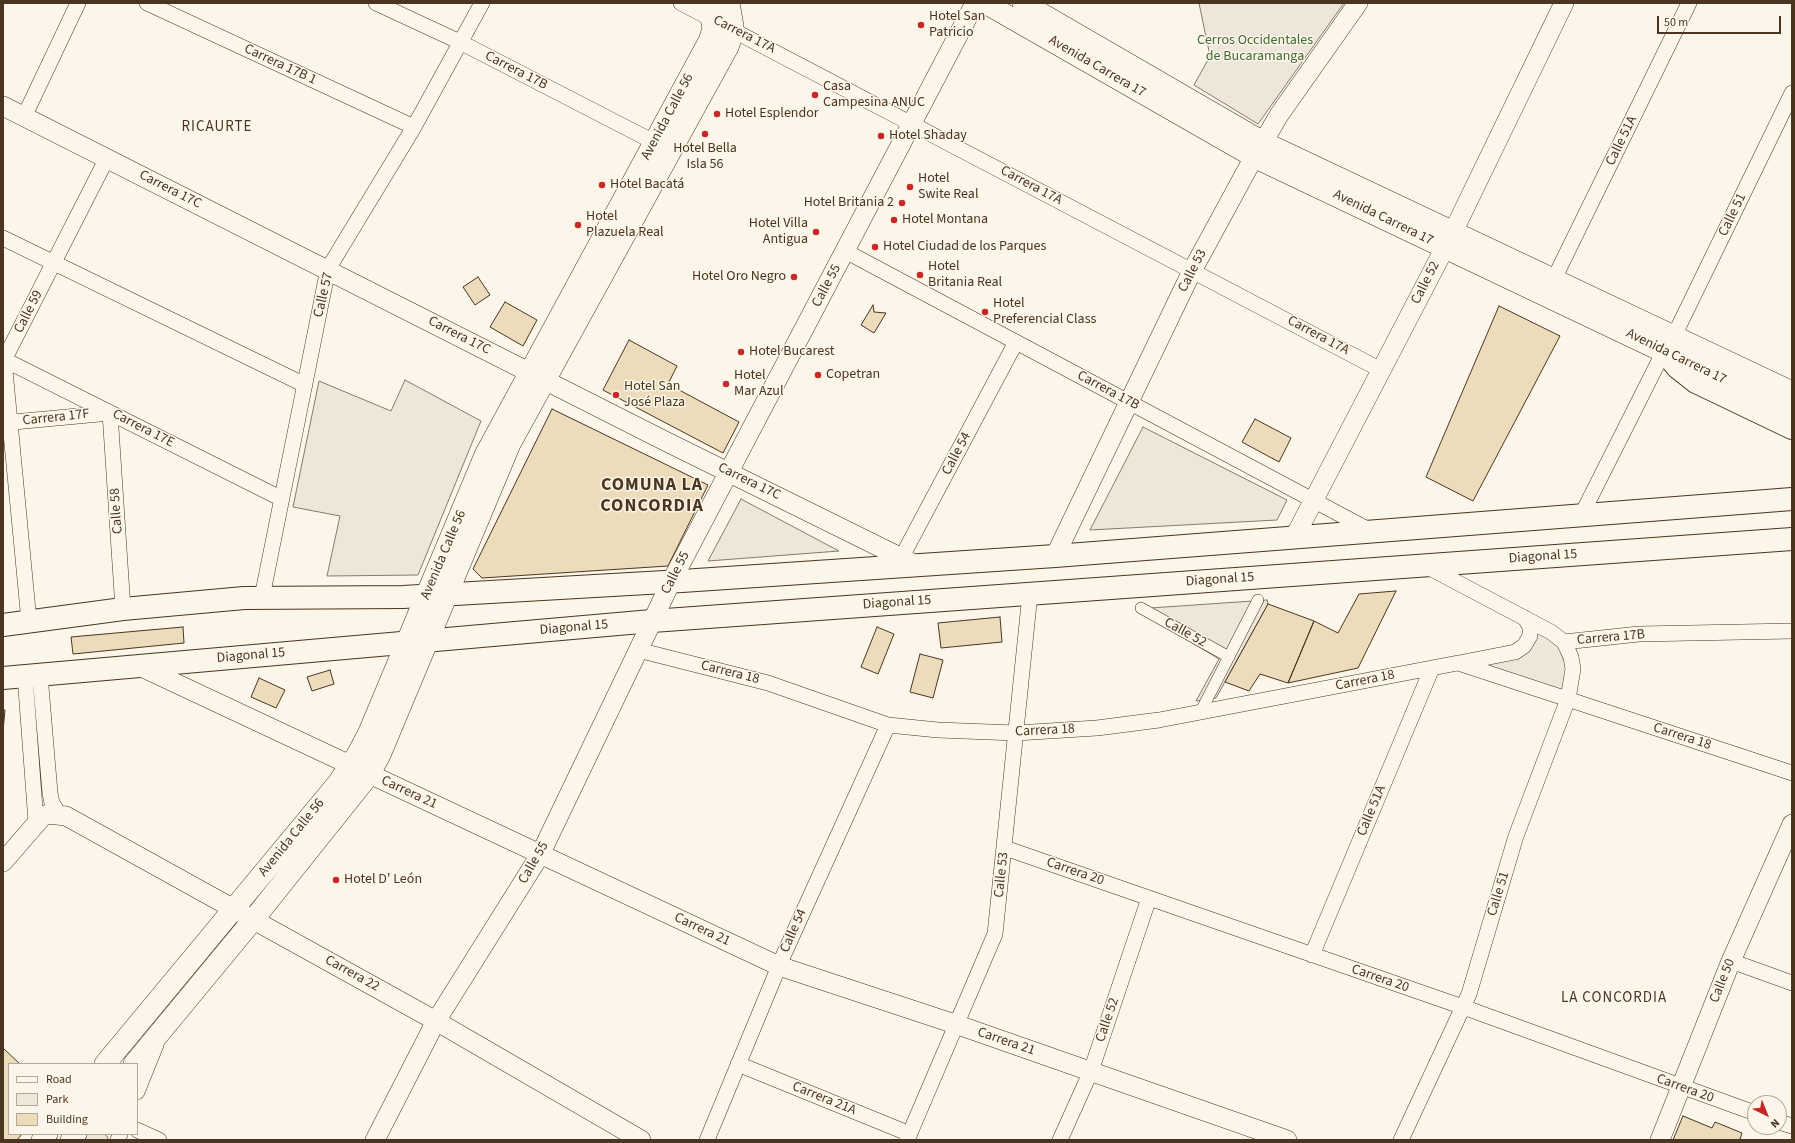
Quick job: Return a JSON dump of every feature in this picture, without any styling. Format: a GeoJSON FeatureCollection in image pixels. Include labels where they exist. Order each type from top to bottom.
{"type":"FeatureCollection","features":[{"type":"Feature","properties":{"kind":"main road","name":"Avenida Calle 56"},"geometry":{"type":"LineString","coordinates":[[537,376],[728,47],[733,29],[729,3]]}},
{"type":"Feature","properties":{"kind":"main road","name":"Avenida Carrera 17"},"geometry":{"type":"LineString","coordinates":[[985,3],[1258,150],[1669,344],[1792,392]]}},
{"type":"Feature","properties":{"kind":"main road","name":"Avenida Carrera 17"},"geometry":{"type":"LineString","coordinates":[[1023,3],[1258,150]]}},
{"type":"Feature","properties":{"kind":"main road","name":"Avenida Calle 56"},"geometry":{"type":"LineString","coordinates":[[106,1063],[234,909],[350,766],[369,732],[407,642],[436,596],[500,463],[537,376],[654,142],[709,41],[713,29],[710,11]]}},
{"type":"Feature","properties":{"kind":"main road","name":"Avenida Carrera 17"},"geometry":{"type":"LineString","coordinates":[[1449,239],[1554,280],[1792,413]]}},
{"type":"Feature","properties":{"kind":"main road"},"geometry":{"type":"LineString","coordinates":[[1669,344],[1678,367],[1696,382],[1792,428]]}},
{"type":"Feature","properties":{"kind":"main road"},"geometry":{"type":"LineString","coordinates":[[3,625],[123,609],[262,597],[436,596],[671,582],[905,563],[1055,556],[1792,499]]}},
{"type":"Feature","properties":{"kind":"main road","name":"Diagonal 15"},"geometry":{"type":"LineString","coordinates":[[3,678],[652,621],[1792,539]]}},
{"type":"Feature","properties":{"kind":"main road","name":"Avenida Calle 56"},"geometry":{"type":"LineString","coordinates":[[135,1063],[254,920],[370,774],[380,755],[428,640],[436,596]]}},
{"type":"Feature","properties":{"kind":"street"},"geometry":{"type":"LineString","coordinates":[[24,117],[78,3]]}},
{"type":"Feature","properties":{"kind":"street","name":"Carrera 17B 1"},"geometry":{"type":"LineString","coordinates":[[147,3],[414,127]]}},
{"type":"Feature","properties":{"kind":"street","name":"Carrera 17B"},"geometry":{"type":"LineString","coordinates":[[376,3],[460,42],[654,142]]}},
{"type":"Feature","properties":{"kind":"street","name":"Calle 57"},"geometry":{"type":"LineString","coordinates":[[262,597],[328,269],[414,127],[482,3]]}},
{"type":"Feature","properties":{"kind":"street","name":"Carrera 17A"},"geometry":{"type":"LineString","coordinates":[[681,3],[710,11],[733,29],[1381,370]]}},
{"type":"Feature","properties":{"kind":"street","name":"Calle 55"},"geometry":{"type":"LineString","coordinates":[[375,1140],[436,1021],[540,855],[671,582],[975,3]]}},
{"type":"Feature","properties":{"kind":"street","name":"Calle 53"},"geometry":{"type":"LineString","coordinates":[[1055,556],[1192,270],[1279,115],[1358,3]]}},
{"type":"Feature","properties":{"kind":"street","name":"Calle 52"},"geometry":{"type":"LineString","coordinates":[[1294,538],[1449,239],[1564,3]]}},
{"type":"Feature","properties":{"kind":"street","name":"Calle 51A"},"geometry":{"type":"LineString","coordinates":[[1554,280],[1689,3]]}},
{"type":"Feature","properties":{"kind":"street","name":"Calle 51"},"geometry":{"type":"LineString","coordinates":[[1581,516],[1669,344],[1792,93]]}},
{"type":"Feature","properties":{"kind":"street","name":"Carrera 17C"},"geometry":{"type":"LineString","coordinates":[[3,106],[729,472],[905,563]]}},
{"type":"Feature","properties":{"kind":"street","name":"Calle 59"},"geometry":{"type":"LineString","coordinates":[[4,360],[107,158]]}},
{"type":"Feature","properties":{"kind":"street"},"geometry":{"type":"LineString","coordinates":[[3,238],[305,385]]}},
{"type":"Feature","properties":{"kind":"street","name":"Carrera 17B"},"geometry":{"type":"LineString","coordinates":[[845,251],[1372,532]]}},
{"type":"Feature","properties":{"kind":"street","name":"Calle 54"},"geometry":{"type":"LineString","coordinates":[[905,563],[1016,342]]}},
{"type":"Feature","properties":{"kind":"street"},"geometry":{"type":"LineString","coordinates":[[4,360],[7,423],[29,621]]}},
{"type":"Feature","properties":{"kind":"street","name":"Carrera 17E"},"geometry":{"type":"LineString","coordinates":[[4,360],[282,499]]}},
{"type":"Feature","properties":{"kind":"street","name":"Carrera 17F"},"geometry":{"type":"LineString","coordinates":[[7,423],[110,413]]}},
{"type":"Feature","properties":{"kind":"street","name":"Calle 58"},"geometry":{"type":"LineString","coordinates":[[110,413],[123,609]]}},
{"type":"Feature","properties":{"kind":"street","name":"Carrera 17B"},"geometry":{"type":"LineString","coordinates":[[1425,565],[1551,632],[1564,642],[1639,634],[1792,630]]}},
{"type":"Feature","properties":{"kind":"street","name":"Calle 53"},"geometry":{"type":"LineString","coordinates":[[909,1137],[995,934],[1030,594]]}},
{"type":"Feature","properties":{"kind":"street"},"geometry":{"type":"LineString","coordinates":[[1200,713],[1258,600]]}},
{"type":"Feature","properties":{"kind":"street","name":"Calle 52"},"geometry":{"type":"LineString","coordinates":[[1141,608],[1229,657]]}},
{"type":"Feature","properties":{"kind":"street","name":"Carrera 18"},"geometry":{"type":"LineString","coordinates":[[638,650],[774,685],[888,725],[938,730],[1016,733],[1098,728],[1159,720],[1515,652],[1524,646],[1530,636],[1530,627],[1525,618]]}},
{"type":"Feature","properties":{"kind":"street","name":"Calle 51"},"geometry":{"type":"LineString","coordinates":[[1401,1140],[1463,1008],[1475,975],[1516,836],[1568,699],[1573,669],[1571,657],[1564,642]]}},
{"type":"Feature","properties":{"kind":"street","name":"Carrera 18"},"geometry":{"type":"LineString","coordinates":[[1458,663],[1792,773]]}},
{"type":"Feature","properties":{"kind":"street","name":"Carrera 21"},"geometry":{"type":"LineString","coordinates":[[139,666],[779,966],[958,1024],[1262,1136],[1287,1140]]}},
{"type":"Feature","properties":{"kind":"street","name":"Calle 51A"},"geometry":{"type":"LineString","coordinates":[[1312,955],[1432,668]]}},
{"type":"Feature","properties":{"kind":"street"},"geometry":{"type":"LineString","coordinates":[[33,676],[50,793],[52,803],[59,814]]}},
{"type":"Feature","properties":{"kind":"street"},"geometry":{"type":"LineString","coordinates":[[33,676],[36,822]]}},
{"type":"Feature","properties":{"kind":"street","name":"Calle 54"},"geometry":{"type":"LineString","coordinates":[[707,1140],[779,966],[888,725]]}},
{"type":"Feature","properties":{"kind":"street"},"geometry":{"type":"LineString","coordinates":[[3,862],[36,822],[48,814],[59,814]]}},
{"type":"Feature","properties":{"kind":"street","name":"Carrera 22"},"geometry":{"type":"LineString","coordinates":[[59,814],[436,1021],[641,1140]]}},
{"type":"Feature","properties":{"kind":"street","name":"Calle 50"},"geometry":{"type":"LineString","coordinates":[[1660,1140],[1731,961],[1792,824]]}},
{"type":"Feature","properties":{"kind":"street","name":"Carrera 20"},"geometry":{"type":"LineString","coordinates":[[1005,848],[1463,1008],[1747,1110]]}},
{"type":"Feature","properties":{"kind":"street","name":"Calle 52"},"geometry":{"type":"LineString","coordinates":[[1060,1140],[1091,1072],[1149,898]]}},
{"type":"Feature","properties":{"kind":"street"},"geometry":{"type":"LineString","coordinates":[[1731,961],[1792,983]]}},
{"type":"Feature","properties":{"kind":"street"},"geometry":{"type":"LineString","coordinates":[[138,1089],[161,1030]]}},
{"type":"Feature","properties":{"kind":"street","name":"Carrera 21A"},"geometry":{"type":"LineString","coordinates":[[738,1064],[909,1137]]}},
{"type":"Feature","properties":{"kind":"street"},"geometry":{"type":"LineString","coordinates":[[138,1130],[159,1140]]}},
{"type":"Feature","properties":{"kind":"green space","name":"Cerros Occidentales de Bucaramanga"},"geometry":{"type":"Polygon","coordinates":[[[1199,3],[1344,3],[1258,124],[1194,85],[1210,56],[1199,3]]]}},
{"type":"Feature","properties":{"kind":"green space"},"geometry":{"type":"Polygon","coordinates":[[[1267,600],[1268,604],[1216,698],[1196,701],[1219,659],[1136,609],[1267,600]]]}},
{"type":"Feature","properties":{"kind":"green space"},"geometry":{"type":"Polygon","coordinates":[[[86,1135],[105,1135],[108,1137],[107,1140],[82,1140],[86,1135]]]}},
{"type":"Feature","properties":{"kind":"shaded area"},"geometry":{"type":"Polygon","coordinates":[[[405,380],[481,421],[418,575],[327,576],[340,516],[293,507],[319,381],[391,411],[405,380]]]}},
{"type":"Feature","properties":{"kind":"shaded area"},"geometry":{"type":"Polygon","coordinates":[[[1143,427],[1287,500],[1277,520],[1090,530],[1143,427]]]}},
{"type":"Feature","properties":{"kind":"shaded area"},"geometry":{"type":"Polygon","coordinates":[[[741,499],[839,551],[708,561],[741,499]]]}},
{"type":"Feature","properties":{"kind":"shaded area"},"geometry":{"type":"Polygon","coordinates":[[[1534,626],[1559,647],[1568,671],[1565,693],[1471,664],[1503,658],[1534,626]]]}},
{"type":"Feature","properties":{"kind":"building"},"geometry":{"type":"Polygon","coordinates":[[[478,277],[490,295],[475,305],[463,287],[478,277]]]}},
{"type":"Feature","properties":{"kind":"building"},"geometry":{"type":"Polygon","coordinates":[[[505,302],[537,320],[523,346],[490,327],[505,302]]]}},
{"type":"Feature","properties":{"kind":"building"},"geometry":{"type":"Polygon","coordinates":[[[873,305],[874,312],[886,313],[874,333],[861,325],[873,305]]]}},
{"type":"Feature","properties":{"kind":"building"},"geometry":{"type":"Polygon","coordinates":[[[1499,306],[1560,336],[1473,501],[1426,477],[1499,306]]]}},
{"type":"Feature","properties":{"kind":"building"},"geometry":{"type":"Polygon","coordinates":[[[629,340],[677,366],[668,384],[739,422],[723,453],[603,390],[629,340]]]}},
{"type":"Feature","properties":{"kind":"building"},"geometry":{"type":"Polygon","coordinates":[[[552,409],[708,485],[668,566],[482,578],[473,569],[552,409]]]}},
{"type":"Feature","properties":{"kind":"building"},"geometry":{"type":"Polygon","coordinates":[[[1255,419],[1291,438],[1279,462],[1242,442],[1255,419]]]}},
{"type":"Feature","properties":{"kind":"building"},"geometry":{"type":"Polygon","coordinates":[[[1396,591],[1358,668],[1288,683],[1314,621],[1338,633],[1359,594],[1396,591]]]}},
{"type":"Feature","properties":{"kind":"building"},"geometry":{"type":"Polygon","coordinates":[[[1268,604],[1314,621],[1288,683],[1260,674],[1249,691],[1225,682],[1268,604]]]}},
{"type":"Feature","properties":{"kind":"building"},"geometry":{"type":"Polygon","coordinates":[[[1000,617],[1002,642],[941,648],[938,623],[1000,617]]]}},
{"type":"Feature","properties":{"kind":"building"},"geometry":{"type":"Polygon","coordinates":[[[183,627],[184,643],[73,654],[71,637],[183,627]]]}},
{"type":"Feature","properties":{"kind":"building"},"geometry":{"type":"Polygon","coordinates":[[[877,627],[894,634],[878,674],[861,667],[877,627]]]}},
{"type":"Feature","properties":{"kind":"building"},"geometry":{"type":"Polygon","coordinates":[[[920,654],[943,660],[933,698],[910,692],[920,654]]]}},
{"type":"Feature","properties":{"kind":"building"},"geometry":{"type":"Polygon","coordinates":[[[330,670],[334,684],[312,691],[307,677],[330,670]]]}},
{"type":"Feature","properties":{"kind":"building"},"geometry":{"type":"Polygon","coordinates":[[[259,678],[285,690],[276,708],[251,697],[259,678]]]}},
{"type":"Feature","properties":{"kind":"building"},"geometry":{"type":"Polygon","coordinates":[[[3,710],[5,710],[3,731],[3,710]]]}},
{"type":"Feature","properties":{"kind":"building"},"geometry":{"type":"Polygon","coordinates":[[[3,1048],[19,1063],[8,1063],[8,1135],[21,1135],[17,1140],[3,1140],[3,1048]]]}},
{"type":"Feature","properties":{"kind":"building"},"geometry":{"type":"Polygon","coordinates":[[[1683,1116],[1712,1128],[1715,1122],[1742,1133],[1740,1139],[1743,1140],[1673,1140],[1683,1116]]]}},
{"type":"Feature","properties":{"kind":"place","name":"Hotel San Patricio"},"geometry":{"type":"Point","coordinates":[921,25]}},
{"type":"Feature","properties":{"kind":"place","name":"Casa Campesina ANUC"},"geometry":{"type":"Point","coordinates":[815,95]}},
{"type":"Feature","properties":{"kind":"place","name":"Hotel Esplendor"},"geometry":{"type":"Point","coordinates":[717,114]}},
{"type":"Feature","properties":{"kind":"place","name":"Hotel Bella Isla 56"},"geometry":{"type":"Point","coordinates":[705,134]}},
{"type":"Feature","properties":{"kind":"place","name":"Hotel Shaday"},"geometry":{"type":"Point","coordinates":[881,136]}},
{"type":"Feature","properties":{"kind":"place","name":"Hotel Bacatá"},"geometry":{"type":"Point","coordinates":[602,185]}},
{"type":"Feature","properties":{"kind":"place","name":"Hotel Swite Real"},"geometry":{"type":"Point","coordinates":[910,187]}},
{"type":"Feature","properties":{"kind":"place","name":"Hotel Britania 2"},"geometry":{"type":"Point","coordinates":[902,203]}},
{"type":"Feature","properties":{"kind":"place","name":"Hotel Montana"},"geometry":{"type":"Point","coordinates":[894,220]}},
{"type":"Feature","properties":{"kind":"place","name":"Hotel Plazuela Real"},"geometry":{"type":"Point","coordinates":[578,225]}},
{"type":"Feature","properties":{"kind":"place","name":"Hotel Villa Antigua"},"geometry":{"type":"Point","coordinates":[816,232]}},
{"type":"Feature","properties":{"kind":"place","name":"Hotel Ciudad de los Parques"},"geometry":{"type":"Point","coordinates":[875,247]}},
{"type":"Feature","properties":{"kind":"place","name":"Hotel Britania Real"},"geometry":{"type":"Point","coordinates":[920,275]}},
{"type":"Feature","properties":{"kind":"place","name":"Hotel Oro Negro"},"geometry":{"type":"Point","coordinates":[794,277]}},
{"type":"Feature","properties":{"kind":"place","name":"Hotel Preferencial Class"},"geometry":{"type":"Point","coordinates":[985,312]}},
{"type":"Feature","properties":{"kind":"place","name":"Hotel Bucarest"},"geometry":{"type":"Point","coordinates":[741,352]}},
{"type":"Feature","properties":{"kind":"place","name":"Copetran"},"geometry":{"type":"Point","coordinates":[818,375]}},
{"type":"Feature","properties":{"kind":"place","name":"Hotel Mar Azul"},"geometry":{"type":"Point","coordinates":[726,384]}},
{"type":"Feature","properties":{"kind":"place","name":"Hotel San José Plaza"},"geometry":{"type":"Point","coordinates":[616,395]}},
{"type":"Feature","properties":{"kind":"place","name":"Hotel D' León"},"geometry":{"type":"Point","coordinates":[336,880]}},
{"type":"Feature","properties":{"kind":"district","name":"RICAURTE"},"geometry":{"type":"Point","coordinates":[217,128]}},
{"type":"Feature","properties":{"kind":"district","name":"COMUNA LA CONCORDIA"},"geometry":{"type":"Point","coordinates":[652,496]}},
{"type":"Feature","properties":{"kind":"district","name":"LA CONCORDIA"},"geometry":{"type":"Point","coordinates":[1614,999]}}]}
